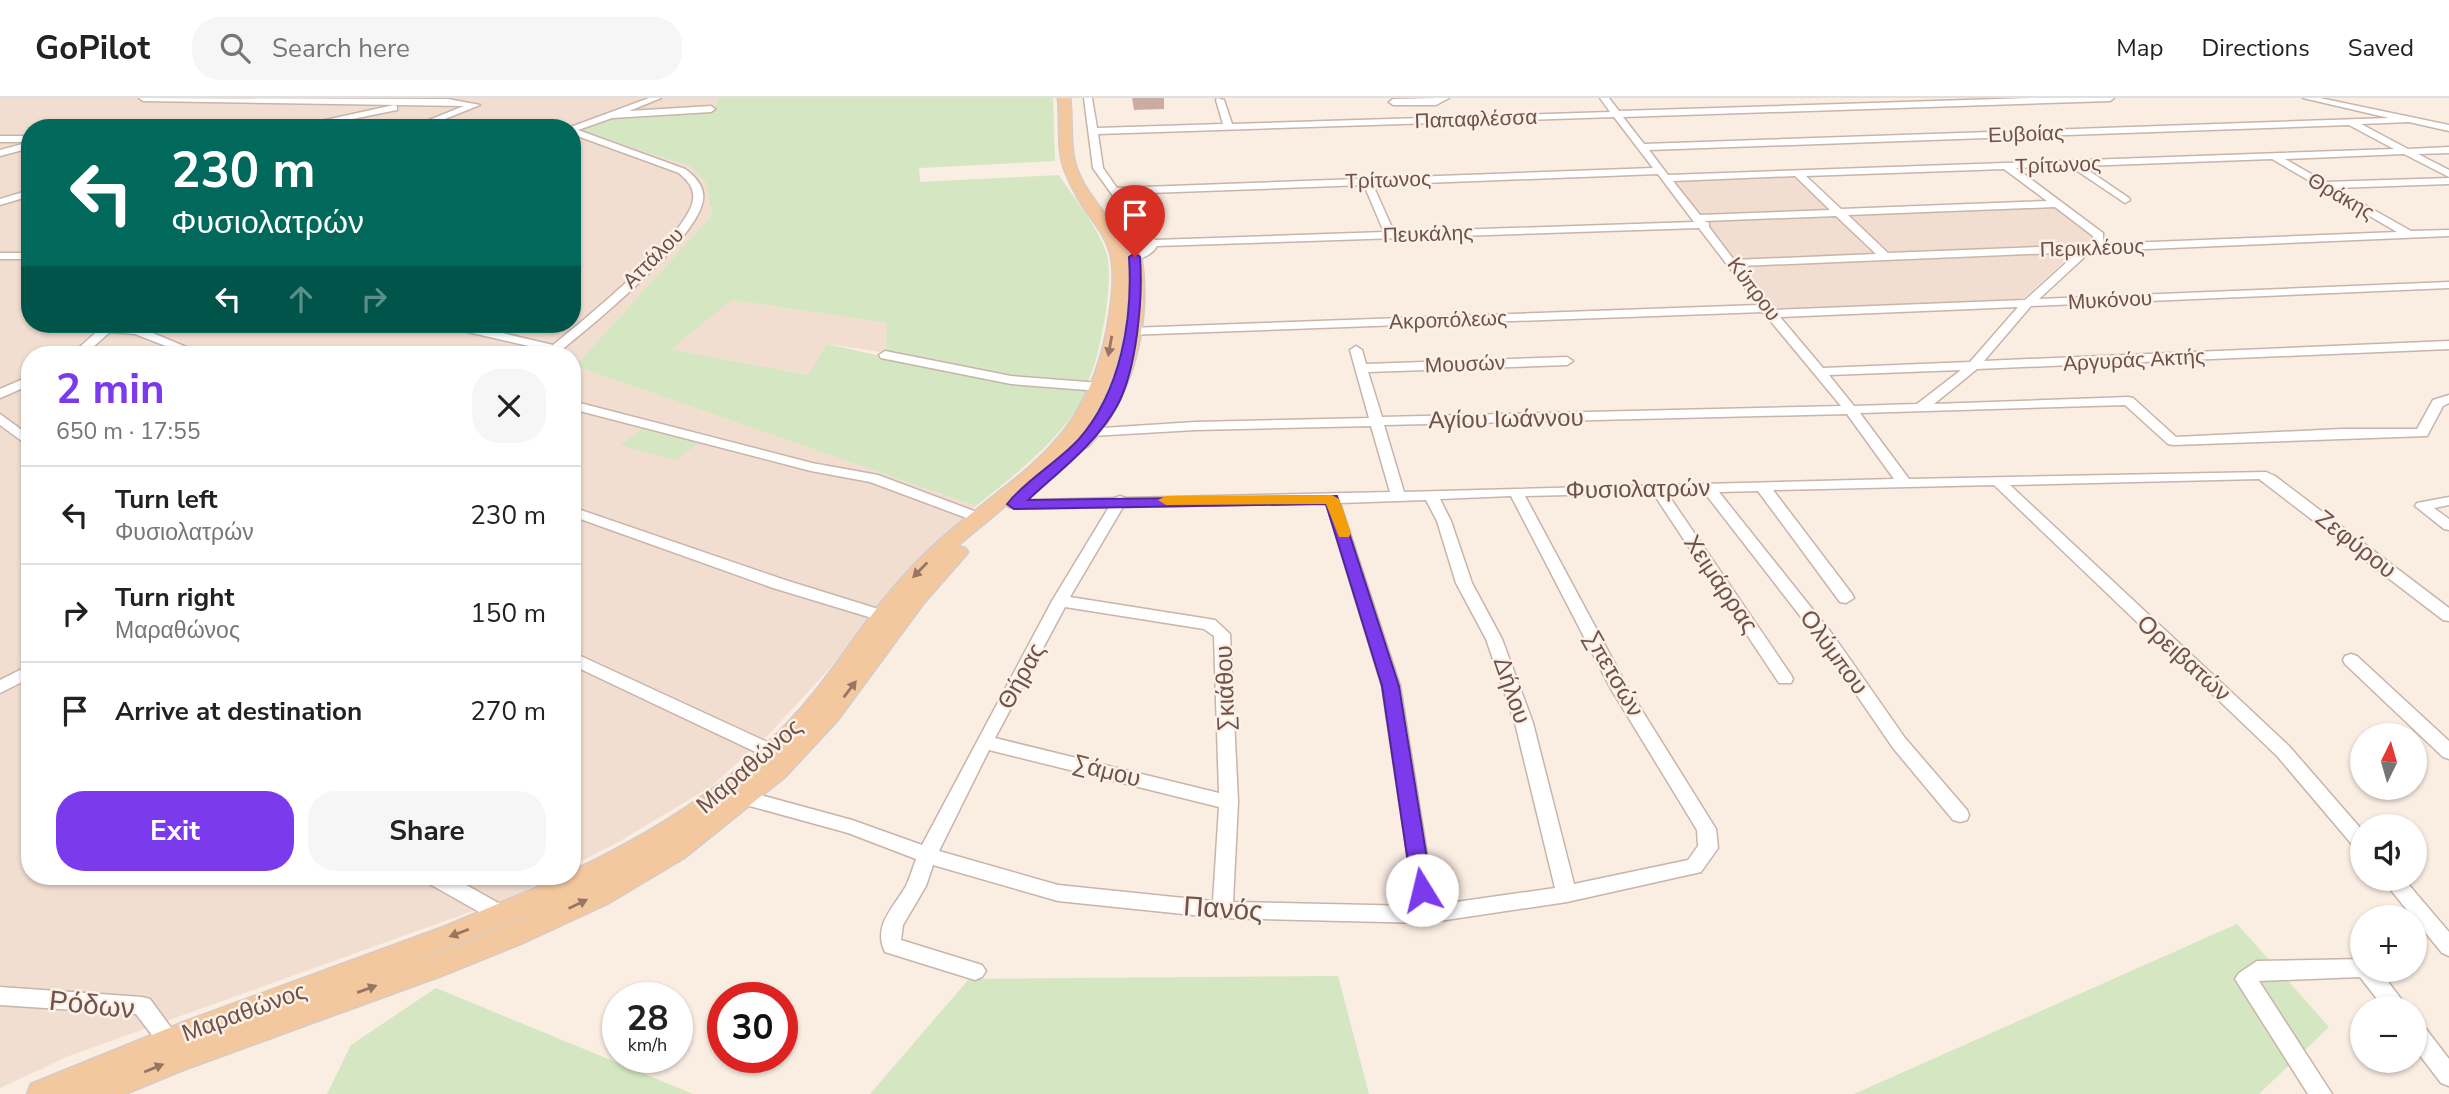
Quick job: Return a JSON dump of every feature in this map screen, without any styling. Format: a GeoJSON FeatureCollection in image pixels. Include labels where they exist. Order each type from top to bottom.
{"type":"FeatureCollection","features":[{"type":"Feature","properties":{"kind":"main road","name":"Μαραθώνος"},"geometry":{"type":"LineString","coordinates":[[581,882],[652,843],[730,789],[772,752],[818,702],[882,616],[933,557],[1062,445],[1087,415],[1108,362],[1121,283],[1121,255],[1106,224],[1077,184],[1070,166],[1065,98]]}},
{"type":"Feature","properties":{"kind":"main road"},"geometry":{"type":"LineString","coordinates":[[1076,98],[1081,165],[1143,250]]}},
{"type":"Feature","properties":{"kind":"main road","name":"Μαραθώνος"},"geometry":{"type":"LineString","coordinates":[[91,1094],[230,1038],[515,934],[628,879],[746,797],[784,763],[834,710],[901,619],[948,562],[1068,458],[1092,432],[1118,390],[1143,250]]}},
{"type":"Feature","properties":{"kind":"main road","name":"Μαραθώνος"},"geometry":{"type":"LineString","coordinates":[[42,1094],[169,1040],[504,916],[575,885]]}},
{"type":"Feature","properties":{"kind":"street"},"geometry":{"type":"LineString","coordinates":[[143,98],[426,101],[476,105],[438,119]]}},
{"type":"Feature","properties":{"kind":"street"},"geometry":{"type":"LineString","coordinates":[[581,127],[657,98]]}},
{"type":"Feature","properties":{"kind":"street"},"geometry":{"type":"LineString","coordinates":[[1088,98],[1098,168],[1115,191],[1143,250]]}},
{"type":"Feature","properties":{"kind":"street"},"geometry":{"type":"LineString","coordinates":[[1393,102],[1436,102],[1445,98]]}},
{"type":"Feature","properties":{"kind":"street","name":"Κύπρου"},"geometry":{"type":"LineString","coordinates":[[1604,98],[1769,311],[1851,410],[1903,481]]}},
{"type":"Feature","properties":{"kind":"street","name":"Παπαφλέσσα"},"geometry":{"type":"LineString","coordinates":[[1093,131],[1229,127],[1314,128],[1617,114],[2110,98]]}},
{"type":"Feature","properties":{"kind":"street"},"geometry":{"type":"LineString","coordinates":[[2307,98],[2449,128]]}},
{"type":"Feature","properties":{"kind":"street"},"geometry":{"type":"LineString","coordinates":[[1220,100],[1229,127]]}},
{"type":"Feature","properties":{"kind":"street"},"geometry":{"type":"LineString","coordinates":[[337,119],[426,101]]}},
{"type":"Feature","properties":{"kind":"street"},"geometry":{"type":"LineString","coordinates":[[612,115],[711,109]]}},
{"type":"Feature","properties":{"kind":"street","name":"Ευβοίας"},"geometry":{"type":"LineString","coordinates":[[1643,147],[2408,120]]}},
{"type":"Feature","properties":{"kind":"street"},"geometry":{"type":"LineString","coordinates":[[2351,123],[2449,174]]}},
{"type":"Feature","properties":{"kind":"street","name":"Αττάλου"},"geometry":{"type":"LineString","coordinates":[[581,133],[682,172],[695,185],[699,201],[682,230],[581,325]]}},
{"type":"Feature","properties":{"kind":"street"},"geometry":{"type":"LineString","coordinates":[[0,139],[21,139]]}},
{"type":"Feature","properties":{"kind":"street"},"geometry":{"type":"LineString","coordinates":[[0,153],[21,147]]}},
{"type":"Feature","properties":{"kind":"street","name":"Τρίτωνος"},"geometry":{"type":"LineString","coordinates":[[1115,191],[1367,181],[2008,167],[2449,150]]}},
{"type":"Feature","properties":{"kind":"street","name":"Θράκης"},"geometry":{"type":"LineString","coordinates":[[2275,157],[2408,234]]}},
{"type":"Feature","properties":{"kind":"street"},"geometry":{"type":"LineString","coordinates":[[2073,164],[2125,200]]}},
{"type":"Feature","properties":{"kind":"street"},"geometry":{"type":"LineString","coordinates":[[2008,167],[2099,235],[2136,246]]}},
{"type":"Feature","properties":{"kind":"street"},"geometry":{"type":"LineString","coordinates":[[1798,173],[1886,257]]}},
{"type":"Feature","properties":{"kind":"street"},"geometry":{"type":"LineString","coordinates":[[1367,181],[1390,235]]}},
{"type":"Feature","properties":{"kind":"street"},"geometry":{"type":"LineString","coordinates":[[2322,185],[2449,181]]}},
{"type":"Feature","properties":{"kind":"street"},"geometry":{"type":"LineString","coordinates":[[0,202],[21,196]]}},
{"type":"Feature","properties":{"kind":"street","name":"Πευκάλης"},"geometry":{"type":"LineString","coordinates":[[1143,250],[1390,235],[2056,204]]}},
{"type":"Feature","properties":{"kind":"street","name":"Περικλέους"},"geometry":{"type":"LineString","coordinates":[[1734,263],[2449,233]]}},
{"type":"Feature","properties":{"kind":"street"},"geometry":{"type":"LineString","coordinates":[[1920,408],[1971,368],[2027,304],[2091,250],[2099,235]]}},
{"type":"Feature","properties":{"kind":"street"},"geometry":{"type":"LineString","coordinates":[[1,256],[21,250]]}},
{"type":"Feature","properties":{"kind":"street"},"geometry":{"type":"LineString","coordinates":[[1,256],[21,256]]}},
{"type":"Feature","properties":{"kind":"street","name":"Μυκόνου"},"geometry":{"type":"LineString","coordinates":[[1769,311],[2027,304],[2449,285]]}},
{"type":"Feature","properties":{"kind":"street","name":"Ακροπόλεως"},"geometry":{"type":"LineString","coordinates":[[1130,332],[1769,311]]}},
{"type":"Feature","properties":{"kind":"street"},"geometry":{"type":"LineString","coordinates":[[87,346],[102,333]]}},
{"type":"Feature","properties":{"kind":"street"},"geometry":{"type":"LineString","coordinates":[[141,333],[175,346]]}},
{"type":"Feature","properties":{"kind":"street"},"geometry":{"type":"LineString","coordinates":[[483,333],[530,346]]}},
{"type":"Feature","properties":{"kind":"street","name":"Αττάλου"},"geometry":{"type":"LineString","coordinates":[[558,346],[572,333]]}},
{"type":"Feature","properties":{"kind":"street","name":"Αργυράς Ακτής"},"geometry":{"type":"LineString","coordinates":[[1820,372],[1971,368],[2449,345]]}},
{"type":"Feature","properties":{"kind":"street"},"geometry":{"type":"LineString","coordinates":[[1356,350],[1398,496]]}},
{"type":"Feature","properties":{"kind":"street"},"geometry":{"type":"LineString","coordinates":[[885,355],[992,378],[1100,387]]}},
{"type":"Feature","properties":{"kind":"street","name":"Μουσών"},"geometry":{"type":"LineString","coordinates":[[1362,368],[1567,361]]}},
{"type":"Feature","properties":{"kind":"street"},"geometry":{"type":"LineString","coordinates":[[0,394],[21,384]]}},
{"type":"Feature","properties":{"kind":"street","name":"Αγίου Ιωάννου"},"geometry":{"type":"LineString","coordinates":[[1092,432],[2128,401],[2173,441],[2342,433],[2422,433],[2438,403],[2449,399]]}},
{"type":"Feature","properties":{"kind":"street"},"geometry":{"type":"LineString","coordinates":[[581,407],[802,465],[873,478],[977,517]]}},
{"type":"Feature","properties":{"kind":"street"},"geometry":{"type":"LineString","coordinates":[[0,418],[21,436]]}},
{"type":"Feature","properties":{"kind":"street","name":"Φυσιολατρών"},"geometry":{"type":"LineString","coordinates":[[1014,504],[1120,500],[1332,499],[1903,481],[2261,475]]}},
{"type":"Feature","properties":{"kind":"street","name":"Ζεφύρου"},"geometry":{"type":"LineString","coordinates":[[2261,475],[2270,479],[2449,616]]}},
{"type":"Feature","properties":{"kind":"street","name":"Ορειβατών"},"geometry":{"type":"LineString","coordinates":[[1998,481],[2283,751],[2350,829]]}},
{"type":"Feature","properties":{"kind":"street"},"geometry":{"type":"LineString","coordinates":[[1762,486],[1846,598]]}},
{"type":"Feature","properties":{"kind":"street","name":"Ολύμπου"},"geometry":{"type":"LineString","coordinates":[[1708,487],[1827,639],[1899,743],[1961,815]]}},
{"type":"Feature","properties":{"kind":"street","name":"Χειμάρρας"},"geometry":{"type":"LineString","coordinates":[[1657,488],[1785,679]]}},
{"type":"Feature","properties":{"kind":"street","name":"Σπετσών"},"geometry":{"type":"LineString","coordinates":[[1516,492],[1620,690],[1706,829],[1709,843],[1705,854]]}},
{"type":"Feature","properties":{"kind":"street","name":"Δήλου"},"geometry":{"type":"LineString","coordinates":[[1431,495],[1444,521],[1464,583],[1494,639],[1524,723],[1567,894]]}},
{"type":"Feature","properties":{"kind":"street"},"geometry":{"type":"LineString","coordinates":[[1332,499],[1391,686],[1426,915]]}},
{"type":"Feature","properties":{"kind":"street","name":"Θήρας"},"geometry":{"type":"LineString","coordinates":[[975,971],[891,946],[890,935],[984,742],[1060,601],[1120,500]]}},
{"type":"Feature","properties":{"kind":"street"},"geometry":{"type":"LineString","coordinates":[[2449,501],[2422,506],[2449,526]]}},
{"type":"Feature","properties":{"kind":"street"},"geometry":{"type":"LineString","coordinates":[[581,514],[882,616]]}},
{"type":"Feature","properties":{"kind":"street","name":"Σκιάθου"},"geometry":{"type":"LineString","coordinates":[[1060,601],[1209,624],[1223,634],[1229,802],[1222,910]]}},
{"type":"Feature","properties":{"kind":"street"},"geometry":{"type":"LineString","coordinates":[[2351,660],[2449,752]]}},
{"type":"Feature","properties":{"kind":"street"},"geometry":{"type":"LineString","coordinates":[[581,663],[772,752]]}},
{"type":"Feature","properties":{"kind":"street"},"geometry":{"type":"LineString","coordinates":[[0,687],[21,676]]}},
{"type":"Feature","properties":{"kind":"street","name":"Σάμου"},"geometry":{"type":"LineString","coordinates":[[984,742],[1229,802]]}},
{"type":"Feature","properties":{"kind":"street","name":"Πανός"},"geometry":{"type":"LineString","coordinates":[[746,797],[852,827],[927,855],[1058,893],[1222,910],[1426,915],[1567,894],[1694,866],[1705,854]]}},
{"type":"Feature","properties":{"kind":"street"},"geometry":{"type":"LineString","coordinates":[[449,885],[504,916]]}},
{"type":"Feature","properties":{"kind":"street"},"geometry":{"type":"LineString","coordinates":[[2403,891],[2449,947]]}},
{"type":"Feature","properties":{"kind":"street"},"geometry":{"type":"LineString","coordinates":[[2321,1094],[2246,979],[2257,971],[2350,969]]}},
{"type":"Feature","properties":{"kind":"street"},"geometry":{"type":"LineString","coordinates":[[2376,982],[2387,996]]}},
{"type":"Feature","properties":{"kind":"street","name":"Ρόδων"},"geometry":{"type":"LineString","coordinates":[[0,996],[142,1006],[169,1040]]}},
{"type":"Feature","properties":{"kind":"street"},"geometry":{"type":"LineString","coordinates":[[2427,1048],[2449,1076]]}},
{"type":"Feature","properties":{"kind":"shaded area"},"geometry":{"type":"Polygon","coordinates":[[[0,98],[717,98],[715,111],[615,117],[582,130],[691,167],[706,183],[712,215],[581,359],[581,346],[21,346],[21,885],[535,885],[512,897],[69,1056],[0,1088],[0,98]]]}},
{"type":"Feature","properties":{"kind":"shaded area"},"geometry":{"type":"Polygon","coordinates":[[[1795,176],[1835,213],[1696,216],[1668,180],[1795,176]]]}},
{"type":"Feature","properties":{"kind":"shaded area"},"geometry":{"type":"Polygon","coordinates":[[[2055,207],[2092,235],[2088,245],[1889,255],[1848,215],[2055,207]]]}},
{"type":"Feature","properties":{"kind":"shaded area"},"geometry":{"type":"Polygon","coordinates":[[[1837,216],[1879,256],[1734,261],[1699,220],[1837,216]]]}},
{"type":"Feature","properties":{"kind":"shaded area"},"geometry":{"type":"Polygon","coordinates":[[[2063,253],[2069,257],[2022,300],[1780,314],[1738,266],[2063,253]]]}},
{"type":"Feature","properties":{"kind":"shaded area"},"geometry":{"type":"Polygon","coordinates":[[[731,300],[887,323],[886,353],[828,344],[809,375],[670,349],[731,300]]]}},
{"type":"Feature","properties":{"kind":"shaded area"},"geometry":{"type":"Polygon","coordinates":[[[581,368],[976,506],[905,572],[829,669],[772,731],[712,786],[581,861],[581,368]]]}},
{"type":"Feature","properties":{"kind":"green space"},"geometry":{"type":"Polygon","coordinates":[[[717,98],[1053,98],[1055,161],[919,168],[920,182],[1059,175],[1098,234],[1109,267],[1107,301],[1097,357],[1087,383],[1011,379],[886,353],[887,323],[732,300],[671,349],[808,375],[827,344],[980,378],[1088,389],[1078,407],[1053,439],[976,506],[581,368],[581,359],[712,215],[706,183],[691,167],[581,130],[615,117],[715,111],[717,98]]]}},
{"type":"Feature","properties":{"kind":"green space"},"geometry":{"type":"Polygon","coordinates":[[[644,428],[699,443],[675,460],[620,445],[644,428]]]}},
{"type":"Feature","properties":{"kind":"green space"},"geometry":{"type":"Polygon","coordinates":[[[2237,924],[2329,1027],[2259,1094],[1854,1094],[2237,924]]]}},
{"type":"Feature","properties":{"kind":"green space"},"geometry":{"type":"Polygon","coordinates":[[[1338,976],[1369,1094],[870,1094],[969,979],[1338,976]]]}},
{"type":"Feature","properties":{"kind":"green space"},"geometry":{"type":"Polygon","coordinates":[[[436,988],[602,1056],[602,1073],[642,1073],[693,1094],[327,1094],[351,1045],[436,988]]]}},
{"type":"Feature","properties":{"kind":"slow traffic"},"geometry":{"type":"LineString","coordinates":[[1166,500],[1332,499],[1344,533]]}},
{"type":"Feature","properties":{"kind":"route"},"geometry":{"type":"LineString","coordinates":[[1135,257],[1136,282],[1130,332],[1118,390],[1111,405],[1083,443],[1014,504],[1120,500],[1332,499],[1350,549],[1391,686],[1422,890]]}}]}
